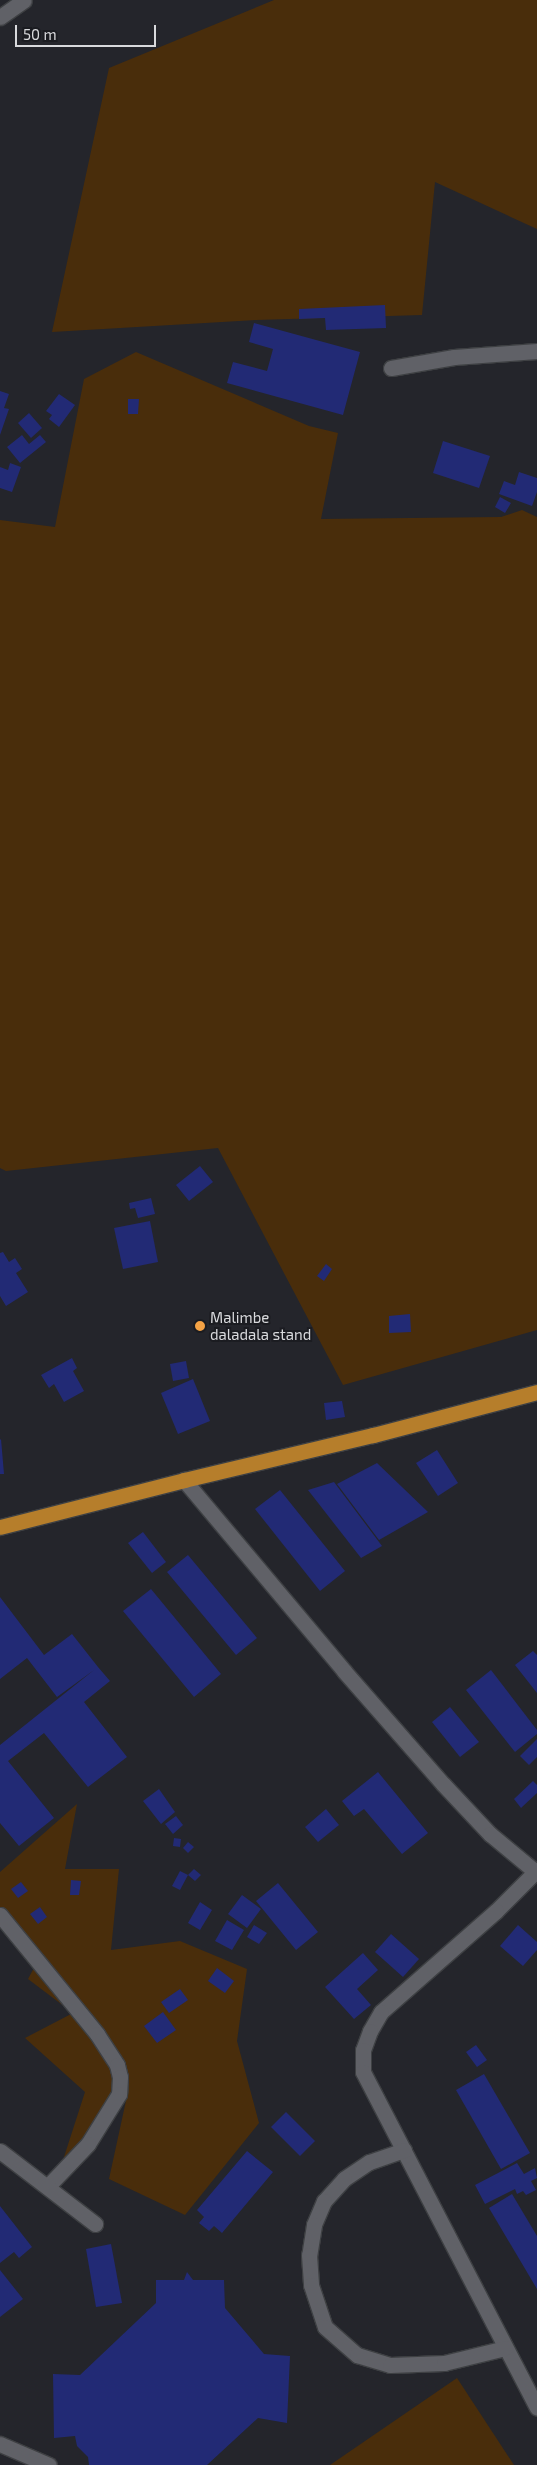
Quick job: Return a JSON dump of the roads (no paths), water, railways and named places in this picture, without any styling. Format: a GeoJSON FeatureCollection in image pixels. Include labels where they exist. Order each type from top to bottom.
{"type":"FeatureCollection","features":[{"type":"Feature","properties":{"kind":"main road"},"geometry":{"type":"LineString","coordinates":[[0,1528],[184,1480],[374,1435],[537,1392]]}},
{"type":"Feature","properties":{"kind":"street"},"geometry":{"type":"LineString","coordinates":[[0,17],[24,0]]}},
{"type":"Feature","properties":{"kind":"street"},"geometry":{"type":"LineString","coordinates":[[391,368],[454,357],[537,351]]}},
{"type":"Feature","properties":{"kind":"street"},"geometry":{"type":"LineString","coordinates":[[184,1480],[344,1671],[443,1784],[490,1834],[537,1872],[496,1911],[381,2012],[370,2031],[363,2050],[363,2072],[504,2348],[537,2408]]}},
{"type":"Feature","properties":{"kind":"street"},"geometry":{"type":"LineString","coordinates":[[0,1915],[97,2034],[117,2065],[120,2077],[119,2094],[88,2144],[48,2186]]}},
{"type":"Feature","properties":{"kind":"street"},"geometry":{"type":"LineString","coordinates":[[404,2150],[369,2162],[344,2179],[324,2201],[314,2225],[309,2255],[311,2285],[325,2327],[356,2355],[390,2365],[444,2363],[504,2348]]}},
{"type":"Feature","properties":{"kind":"street"},"geometry":{"type":"LineString","coordinates":[[0,2151],[95,2224]]}},
{"type":"Feature","properties":{"kind":"street"},"geometry":{"type":"LineString","coordinates":[[0,2444],[49,2465]]}},
{"type":"Feature","properties":{"kind":"place","name":"Malimbe daladala stand"},"geometry":{"type":"Point","coordinates":[200,1326]}}]}
